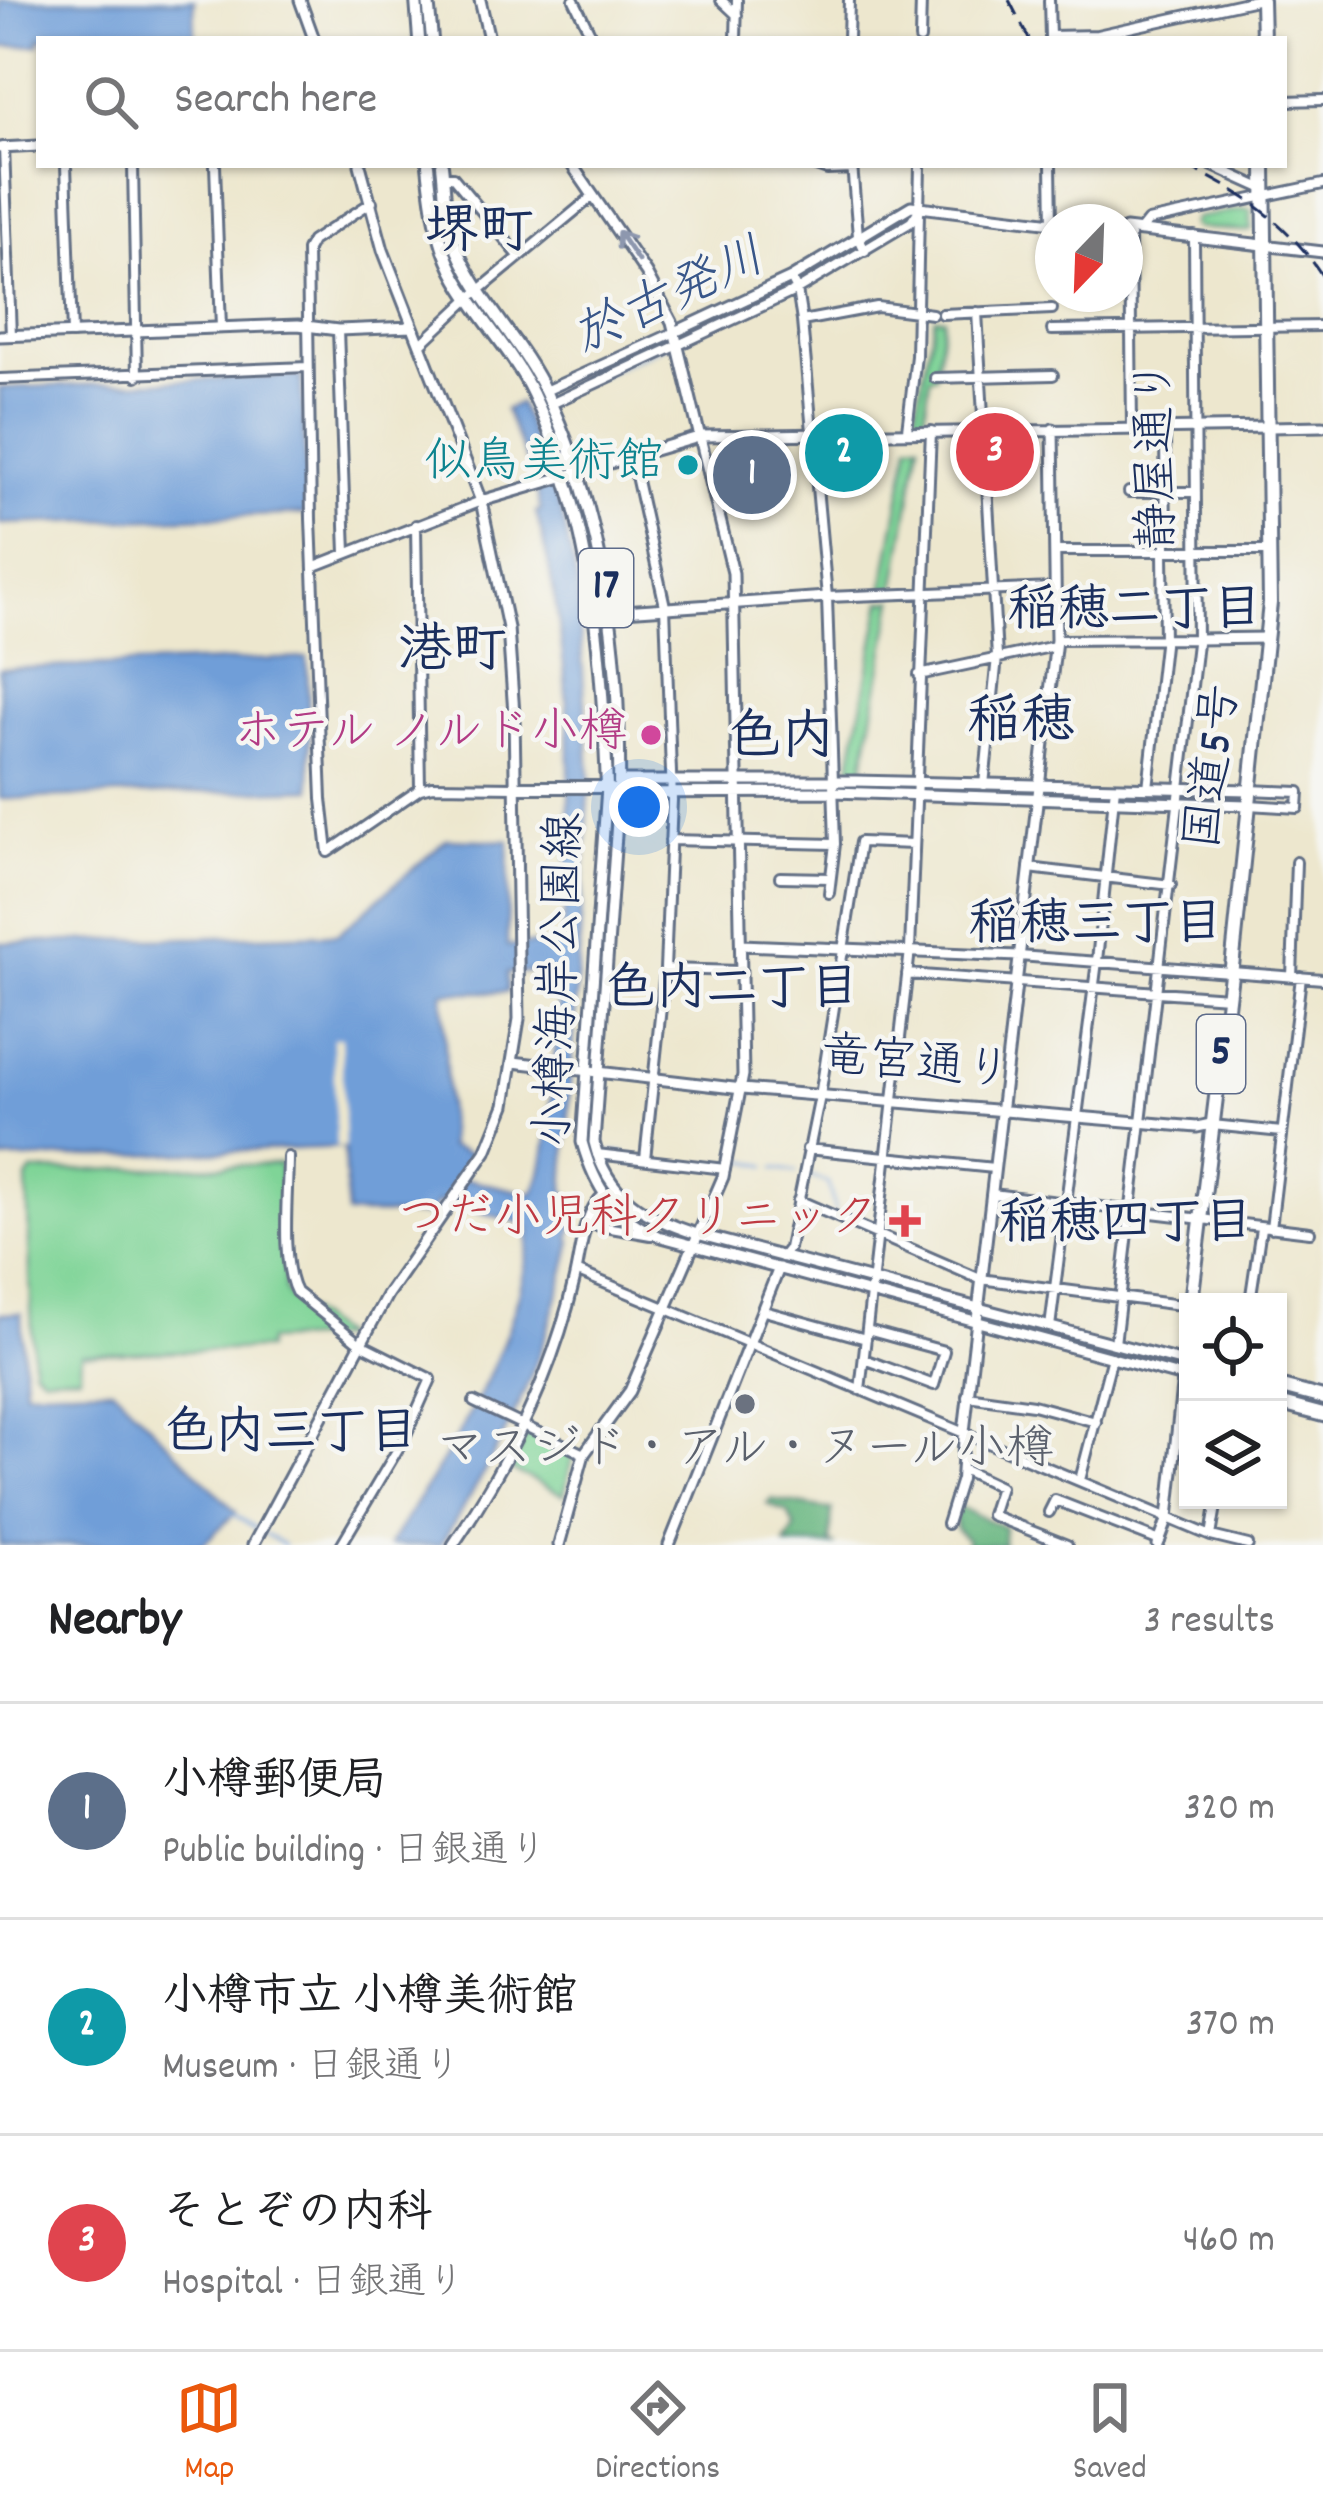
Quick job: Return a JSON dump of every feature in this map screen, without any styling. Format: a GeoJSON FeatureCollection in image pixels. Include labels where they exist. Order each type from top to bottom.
{"type":"FeatureCollection","features":[{"type":"Feature","properties":{"kind":"highway"},"geometry":{"type":"LineString","coordinates":[[1259,0],[1263,36]]}},
{"type":"Feature","properties":{"kind":"highway","name":"国道5号"},"geometry":{"type":"LineString","coordinates":[[1191,1293],[1268,638],[1264,168]]}},
{"type":"Feature","properties":{"kind":"highway"},"geometry":{"type":"LineString","coordinates":[[1287,1388],[1323,1398]]}},
{"type":"Feature","properties":{"kind":"highway"},"geometry":{"type":"LineString","coordinates":[[1287,1405],[1323,1415]]}},
{"type":"Feature","properties":{"kind":"main road"},"geometry":{"type":"LineString","coordinates":[[416,0],[419,36]]}},
{"type":"Feature","properties":{"kind":"main road"},"geometry":{"type":"LineString","coordinates":[[428,0],[432,36]]}},
{"type":"Feature","properties":{"kind":"main road","name":"17"},"geometry":{"type":"LineString","coordinates":[[428,168],[435,224],[455,275],[521,346],[594,523],[610,612],[615,787]]}},
{"type":"Feature","properties":{"kind":"main road","name":"17"},"geometry":{"type":"LineString","coordinates":[[443,171],[450,233],[475,294]]}},
{"type":"Feature","properties":{"kind":"main road","name":"17"},"geometry":{"type":"LineString","coordinates":[[572,474],[615,787]]}},
{"type":"Feature","properties":{"kind":"main road"},"geometry":{"type":"LineString","coordinates":[[516,787],[615,787]]}},
{"type":"Feature","properties":{"kind":"street"},"geometry":{"type":"LineString","coordinates":[[300,0],[313,36]]}},
{"type":"Feature","properties":{"kind":"street"},"geometry":{"type":"LineString","coordinates":[[480,0],[489,36]]}},
{"type":"Feature","properties":{"kind":"street"},"geometry":{"type":"LineString","coordinates":[[574,0],[592,36]]}},
{"type":"Feature","properties":{"kind":"street"},"geometry":{"type":"LineString","coordinates":[[721,0],[737,15]]}},
{"type":"Feature","properties":{"kind":"street"},"geometry":{"type":"LineString","coordinates":[[736,36],[737,0]]}},
{"type":"Feature","properties":{"kind":"street"},"geometry":{"type":"LineString","coordinates":[[848,36],[849,0]]}},
{"type":"Feature","properties":{"kind":"street"},"geometry":{"type":"LineString","coordinates":[[920,36],[921,0]]}},
{"type":"Feature","properties":{"kind":"street"},"geometry":{"type":"LineString","coordinates":[[1049,0],[1050,36]]}},
{"type":"Feature","properties":{"kind":"street"},"geometry":{"type":"LineString","coordinates":[[1074,36],[1259,0]]}},
{"type":"Feature","properties":{"kind":"street"},"geometry":{"type":"LineString","coordinates":[[1287,101],[1323,100]]}},
{"type":"Feature","properties":{"kind":"street"},"geometry":{"type":"LineString","coordinates":[[36,146],[2,147],[5,336],[412,327]]}},
{"type":"Feature","properties":{"kind":"street"},"geometry":{"type":"LineString","coordinates":[[66,168],[72,334]]}},
{"type":"Feature","properties":{"kind":"street"},"geometry":{"type":"LineString","coordinates":[[133,168],[137,376]]}},
{"type":"Feature","properties":{"kind":"street"},"geometry":{"type":"LineString","coordinates":[[215,168],[221,328]]}},
{"type":"Feature","properties":{"kind":"street"},"geometry":{"type":"LineString","coordinates":[[254,1545],[359,1343],[476,1167],[501,1120],[513,1062],[520,981],[513,660],[481,501],[382,250],[361,168]]}},
{"type":"Feature","properties":{"kind":"street"},"geometry":{"type":"LineString","coordinates":[[559,1545],[584,1454],[630,1391],[725,1169],[742,1089],[736,602],[702,436],[676,339],[646,273],[574,168]]}},
{"type":"Feature","properties":{"kind":"street"},"geometry":{"type":"LineString","coordinates":[[852,168],[862,244]]}},
{"type":"Feature","properties":{"kind":"street"},"geometry":{"type":"LineString","coordinates":[[907,430],[916,356],[920,168]]}},
{"type":"Feature","properties":{"kind":"street"},"geometry":{"type":"LineString","coordinates":[[1051,168],[1052,204]]}},
{"type":"Feature","properties":{"kind":"street"},"geometry":{"type":"LineString","coordinates":[[1216,168],[1264,194]]}},
{"type":"Feature","properties":{"kind":"street"},"geometry":{"type":"LineString","coordinates":[[443,171],[519,256]]}},
{"type":"Feature","properties":{"kind":"street"},"geometry":{"type":"LineString","coordinates":[[1143,224],[1323,184]]}},
{"type":"Feature","properties":{"kind":"street"},"geometry":{"type":"LineString","coordinates":[[420,345],[593,196]]}},
{"type":"Feature","properties":{"kind":"street"},"geometry":{"type":"LineString","coordinates":[[372,202],[312,241],[307,250],[322,799],[328,852],[420,789],[516,787]]}},
{"type":"Feature","properties":{"kind":"street"},"geometry":{"type":"LineString","coordinates":[[542,400],[797,290],[901,211],[921,207],[1035,221]]}},
{"type":"Feature","properties":{"kind":"street"},"geometry":{"type":"LineString","coordinates":[[1143,231],[1323,252]]}},
{"type":"Feature","properties":{"kind":"street","name":"静屋通り"},"geometry":{"type":"LineString","coordinates":[[1115,1344],[1197,639],[1194,236]]}},
{"type":"Feature","properties":{"kind":"street"},"geometry":{"type":"LineString","coordinates":[[676,339],[862,244]]}},
{"type":"Feature","properties":{"kind":"street"},"geometry":{"type":"LineString","coordinates":[[791,278],[802,321],[815,434],[827,597],[835,844],[830,893]]}},
{"type":"Feature","properties":{"kind":"street"},"geometry":{"type":"LineString","coordinates":[[802,321],[878,308],[938,314],[1035,310]]}},
{"type":"Feature","properties":{"kind":"street"},"geometry":{"type":"LineString","coordinates":[[977,312],[997,657],[984,785]]}},
{"type":"Feature","properties":{"kind":"street"},"geometry":{"type":"LineString","coordinates":[[1131,312],[1132,428]]}},
{"type":"Feature","properties":{"kind":"street"},"geometry":{"type":"LineString","coordinates":[[1052,330],[1323,326]]}},
{"type":"Feature","properties":{"kind":"street"},"geometry":{"type":"LineString","coordinates":[[338,330],[346,553]]}},
{"type":"Feature","properties":{"kind":"street"},"geometry":{"type":"LineString","coordinates":[[0,379],[308,368]]}},
{"type":"Feature","properties":{"kind":"street"},"geometry":{"type":"LineString","coordinates":[[935,378],[1053,375]]}},
{"type":"Feature","properties":{"kind":"street"},"geometry":{"type":"LineString","coordinates":[[315,566],[481,501],[702,436],[1323,425]]}},
{"type":"Feature","properties":{"kind":"street"},"geometry":{"type":"LineString","coordinates":[[1148,788],[1165,638],[1165,428]]}},
{"type":"Feature","properties":{"kind":"street"},"geometry":{"type":"LineString","coordinates":[[947,1524],[962,1468],[1055,643],[1053,429]]}},
{"type":"Feature","properties":{"kind":"street"},"geometry":{"type":"LineString","coordinates":[[860,1390],[910,950],[931,430]]}},
{"type":"Feature","properties":{"kind":"street"},"geometry":{"type":"LineString","coordinates":[[632,458],[665,606],[671,786],[665,969],[645,1159]]}},
{"type":"Feature","properties":{"kind":"street"},"geometry":{"type":"LineString","coordinates":[[1130,492],[1196,492]]}},
{"type":"Feature","properties":{"kind":"street"},"geometry":{"type":"LineString","coordinates":[[416,526],[420,789]]}},
{"type":"Feature","properties":{"kind":"street"},"geometry":{"type":"LineString","coordinates":[[1054,551],[1270,551]]}},
{"type":"Feature","properties":{"kind":"street"},"geometry":{"type":"LineString","coordinates":[[593,613],[1054,588]]}},
{"type":"Feature","properties":{"kind":"street"},"geometry":{"type":"LineString","coordinates":[[919,675],[1055,643],[1268,638]]}},
{"type":"Feature","properties":{"kind":"street"},"geometry":{"type":"LineString","coordinates":[[615,787],[1038,791],[1179,788],[1248,797],[1298,808],[1299,792],[1248,797],[1178,802],[1112,800],[1038,791],[984,785],[915,788]]}},
{"type":"Feature","properties":{"kind":"street","name":"小樽海岸公園線"},"geometry":{"type":"LineString","coordinates":[[615,787],[593,1074],[582,1142],[592,1177],[604,1195],[641,1228],[658,1236],[782,1257],[874,1280],[976,1314]]}},
{"type":"Feature","properties":{"kind":"street"},"geometry":{"type":"LineString","coordinates":[[1050,1327],[1114,787]]}},
{"type":"Feature","properties":{"kind":"street"},"geometry":{"type":"LineString","coordinates":[[670,840],[835,844]]}},
{"type":"Feature","properties":{"kind":"street"},"geometry":{"type":"LineString","coordinates":[[669,1545],[789,1249],[820,1096],[860,842],[914,844]]}},
{"type":"Feature","properties":{"kind":"street"},"geometry":{"type":"LineString","coordinates":[[1252,1293],[1282,1132],[1297,977],[1296,862]]}},
{"type":"Feature","properties":{"kind":"street"},"geometry":{"type":"LineString","coordinates":[[1029,868],[1171,885]]}},
{"type":"Feature","properties":{"kind":"street"},"geometry":{"type":"LineString","coordinates":[[780,877],[830,878]]}},
{"type":"Feature","properties":{"kind":"street"},"geometry":{"type":"LineString","coordinates":[[742,945],[1018,956],[1323,979]]}},
{"type":"Feature","properties":{"kind":"street"},"geometry":{"type":"LineString","coordinates":[[665,969],[741,971]]}},
{"type":"Feature","properties":{"kind":"street"},"geometry":{"type":"LineString","coordinates":[[907,974],[1228,997]]}},
{"type":"Feature","properties":{"kind":"street","name":"竜宮通り"},"geometry":{"type":"LineString","coordinates":[[513,1062],[820,1096],[1197,1127],[1211,1124]]}},
{"type":"Feature","properties":{"kind":"street","name":"小樽海岸公園線"},"geometry":{"type":"LineString","coordinates":[[593,1074],[594,1142],[607,1178],[622,1197],[658,1222],[779,1269],[872,1294],[976,1314]]}},
{"type":"Feature","properties":{"kind":"street"},"geometry":{"type":"LineString","coordinates":[[1211,1124],[1282,1132]]}},
{"type":"Feature","properties":{"kind":"street"},"geometry":{"type":"LineString","coordinates":[[807,1149],[994,1168]]}},
{"type":"Feature","properties":{"kind":"street"},"geometry":{"type":"LineString","coordinates":[[597,1154],[725,1169]]}},
{"type":"Feature","properties":{"kind":"street"},"geometry":{"type":"LineString","coordinates":[[287,1157],[291,1282],[296,1292],[359,1343],[431,1379],[404,1437],[341,1545]]}},
{"type":"Feature","properties":{"kind":"street"},"geometry":{"type":"LineString","coordinates":[[992,1194],[1310,1232]]}},
{"type":"Feature","properties":{"kind":"street"},"geometry":{"type":"LineString","coordinates":[[453,1545],[487,1496],[524,1424],[555,1349],[591,1207],[604,1195]]}},
{"type":"Feature","properties":{"kind":"street"},"geometry":{"type":"LineString","coordinates":[[798,1201],[980,1280],[1179,1303]]}},
{"type":"Feature","properties":{"kind":"street"},"geometry":{"type":"LineString","coordinates":[[587,1223],[658,1236]]}},
{"type":"Feature","properties":{"kind":"street"},"geometry":{"type":"LineString","coordinates":[[576,1271],[1211,1536],[1247,1545]]}},
{"type":"Feature","properties":{"kind":"street"},"geometry":{"type":"LineString","coordinates":[[764,1311],[944,1351],[934,1385],[864,1359]]}},
{"type":"Feature","properties":{"kind":"street"},"geometry":{"type":"LineString","coordinates":[[976,1314],[1115,1344],[1179,1367]]}},
{"type":"Feature","properties":{"kind":"street"},"geometry":{"type":"LineString","coordinates":[[976,1314],[1112,1358],[1179,1369]]}},
{"type":"Feature","properties":{"kind":"street"},"geometry":{"type":"LineString","coordinates":[[1080,1480],[1112,1358]]}},
{"type":"Feature","properties":{"kind":"street"},"geometry":{"type":"LineString","coordinates":[[967,1396],[1033,1405],[1096,1422]]}},
{"type":"Feature","properties":{"kind":"street"},"geometry":{"type":"LineString","coordinates":[[1049,1512],[1054,1500],[1159,1543],[1168,1518],[1182,1401]]}},
{"type":"Feature","properties":{"kind":"street"},"geometry":{"type":"LineString","coordinates":[[477,1403],[584,1454]]}},
{"type":"Feature","properties":{"kind":"street"},"geometry":{"type":"LineString","coordinates":[[962,1468],[1000,1486],[992,1515],[1067,1545]]}},
{"type":"Feature","properties":{"kind":"street"},"geometry":{"type":"LineString","coordinates":[[1211,1536],[1216,1509]]}},
{"type":"Feature","properties":{"kind":"green space"},"geometry":{"type":"Polygon","coordinates":[[[1251,210],[1251,229],[1246,231],[1192,224],[1195,218],[1251,210]]]}},
{"type":"Feature","properties":{"kind":"green space"},"geometry":{"type":"Polygon","coordinates":[[[935,317],[944,318],[936,375],[930,377],[924,421],[914,421],[935,317]]]}},
{"type":"Feature","properties":{"kind":"green space"},"geometry":{"type":"Polygon","coordinates":[[[920,442],[895,589],[883,590],[910,443],[920,442]]]}},
{"type":"Feature","properties":{"kind":"green space"},"geometry":{"type":"Polygon","coordinates":[[[894,600],[863,770],[850,769],[882,601],[894,600]]]}},
{"type":"Feature","properties":{"kind":"green space"},"geometry":{"type":"Polygon","coordinates":[[[280,1164],[285,1290],[343,1338],[267,1341],[266,1349],[81,1354],[80,1375],[43,1376],[33,1368],[27,1179],[32,1172],[280,1164]]]}},
{"type":"Feature","properties":{"kind":"green space"},"geometry":{"type":"Polygon","coordinates":[[[528,1431],[573,1453],[564,1495],[510,1469],[528,1431]]]}},
{"type":"Feature","properties":{"kind":"green space"},"geometry":{"type":"Polygon","coordinates":[[[771,1499],[832,1510],[830,1543],[836,1545],[785,1545],[795,1528],[788,1513],[767,1504],[771,1499]]]}},
{"type":"Feature","properties":{"kind":"green space"},"geometry":{"type":"Polygon","coordinates":[[[959,1507],[1004,1527],[1003,1545],[965,1545],[967,1540],[956,1529],[959,1507]]]}},
{"type":"Feature","properties":{"kind":"water"},"geometry":{"type":"Polygon","coordinates":[[[0,0],[194,0],[195,36],[36,36],[36,45],[0,47],[0,0]]]}},
{"type":"Feature","properties":{"kind":"water"},"geometry":{"type":"Polygon","coordinates":[[[301,376],[307,514],[0,524],[0,388],[301,376]]]}},
{"type":"Feature","properties":{"kind":"water"},"geometry":{"type":"Polygon","coordinates":[[[519,403],[561,511],[577,584],[590,777],[564,1190],[577,1205],[561,1284],[536,1363],[485,1471],[440,1545],[389,1545],[458,1434],[498,1356],[524,1273],[530,1230],[523,1223],[438,1202],[427,1215],[347,1214],[344,1147],[0,1160],[0,943],[338,934],[447,839],[509,841],[507,946],[562,943],[569,780],[565,672],[536,512],[541,510],[533,476],[505,410],[519,403]],[[507,973],[507,992],[443,992],[449,1147],[472,1154],[457,1177],[532,1194],[539,1181],[549,1126],[560,973],[507,973]]]}},
{"type":"Feature","properties":{"kind":"water"},"geometry":{"type":"Polygon","coordinates":[[[307,658],[311,789],[0,799],[0,669],[307,658]]]}},
{"type":"Feature","properties":{"kind":"water"},"geometry":{"type":"Polygon","coordinates":[[[21,1313],[25,1390],[113,1388],[236,1512],[202,1545],[0,1545],[0,1314],[21,1313]]]}},
{"type":"Feature","properties":{"kind":"pier"},"geometry":{"type":"Polygon","coordinates":[[[341,1037],[345,1147],[336,1148],[333,1038],[341,1037]]]}},
{"type":"Feature","properties":{"kind":"waterway","name":"於古発川"},"geometry":{"type":"LineString","coordinates":[[552,396],[763,301],[857,247]]}},
{"type":"Feature","properties":{"kind":"waterway"},"geometry":{"type":"LineString","coordinates":[[612,1152],[624,1153]]}},
{"type":"Feature","properties":{"kind":"waterway"},"geometry":{"type":"LineString","coordinates":[[736,1158],[767,1166]]}},
{"type":"Feature","properties":{"kind":"waterway"},"geometry":{"type":"LineString","coordinates":[[775,1168],[796,1172]]}},
{"type":"Feature","properties":{"kind":"waterway"},"geometry":{"type":"LineString","coordinates":[[807,1175],[828,1183],[835,1211]]}},
{"type":"Feature","properties":{"kind":"waterway"},"geometry":{"type":"LineString","coordinates":[[233,1514],[257,1529]]}},
{"type":"Feature","properties":{"kind":"waterway"},"geometry":{"type":"LineString","coordinates":[[265,1534],[284,1545]]}},
{"type":"Feature","properties":{"kind":"railway"},"geometry":{"type":"LineString","coordinates":[[1009,0],[1027,36]]}},
{"type":"Feature","properties":{"kind":"railway"},"geometry":{"type":"LineString","coordinates":[[1191,168],[1263,211],[1323,277]]}},
{"type":"Feature","properties":{"kind":"place","name":"そとぞの内科"},"geometry":{"type":"Point","coordinates":[995,452]}},
{"type":"Feature","properties":{"kind":"place","name":"小樽市立 小樽美術館"},"geometry":{"type":"Point","coordinates":[844,453]}},
{"type":"Feature","properties":{"kind":"place","name":"似鳥美術館"},"geometry":{"type":"Point","coordinates":[688,465]}},
{"type":"Feature","properties":{"kind":"place","name":"小樽郵便局"},"geometry":{"type":"Point","coordinates":[752,475]}},
{"type":"Feature","properties":{"kind":"place","name":"ホテル ノルド小樽"},"geometry":{"type":"Point","coordinates":[651,735]}},
{"type":"Feature","properties":{"kind":"place","name":"つだ小児科クリニック"},"geometry":{"type":"Point","coordinates":[905,1221]}},
{"type":"Feature","properties":{"kind":"place","name":"マスジド・アル・ヌール小樽"},"geometry":{"type":"Point","coordinates":[745,1404]}},
{"type":"Feature","properties":{"kind":"district","name":"堺町"},"geometry":{"type":"Point","coordinates":[479,235]}},
{"type":"Feature","properties":{"kind":"district","name":"稲穂二丁目"},"geometry":{"type":"Point","coordinates":[1135,614]}},
{"type":"Feature","properties":{"kind":"district","name":"港町"},"geometry":{"type":"Point","coordinates":[452,654]}},
{"type":"Feature","properties":{"kind":"district","name":"稲穂"},"geometry":{"type":"Point","coordinates":[1021,725]}},
{"type":"Feature","properties":{"kind":"district","name":"色内"},"geometry":{"type":"Point","coordinates":[781,741]}},
{"type":"Feature","properties":{"kind":"district","name":"稲穂三丁目"},"geometry":{"type":"Point","coordinates":[1096,928]}},
{"type":"Feature","properties":{"kind":"district","name":"色内二丁目"},"geometry":{"type":"Point","coordinates":[732,993]}},
{"type":"Feature","properties":{"kind":"district","name":"稲穂四丁目"},"geometry":{"type":"Point","coordinates":[1126,1227]}},
{"type":"Feature","properties":{"kind":"district","name":"色内三丁目"},"geometry":{"type":"Point","coordinates":[291,1437]}}]}
